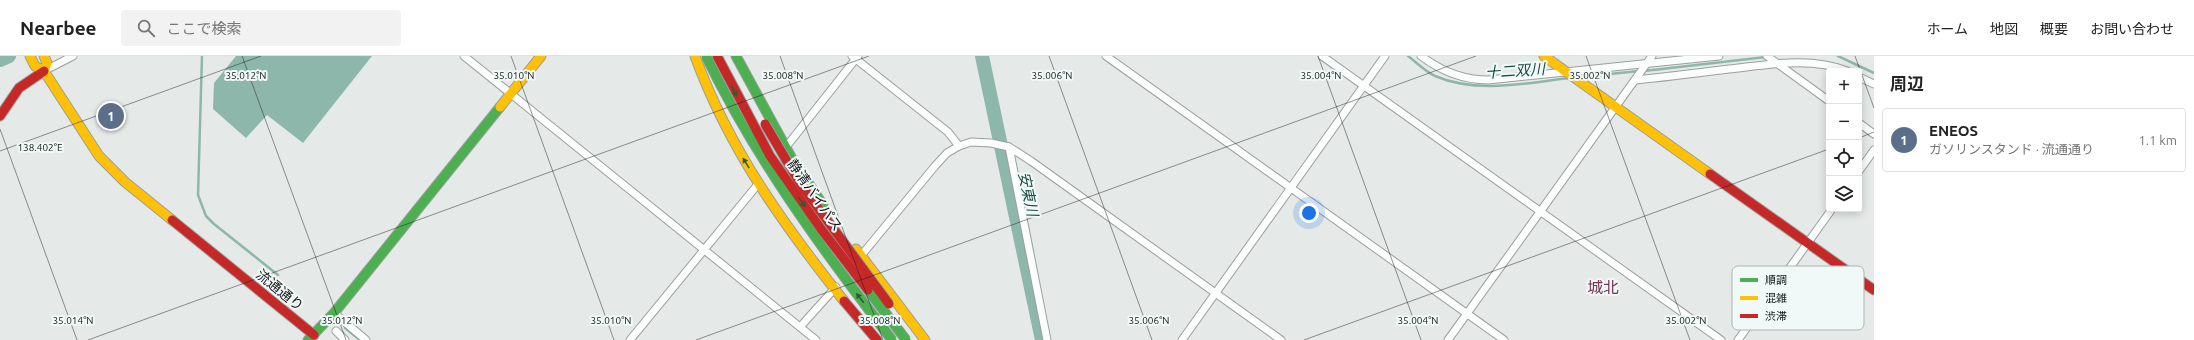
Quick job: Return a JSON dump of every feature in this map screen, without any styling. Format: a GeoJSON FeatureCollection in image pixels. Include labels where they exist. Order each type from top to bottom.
{"type":"FeatureCollection","features":[{"type":"Feature","properties":{"kind":"main road"},"geometry":{"type":"LineString","coordinates":[[0,116],[19,88],[44,71],[47,63],[44,56]]}},
{"type":"Feature","properties":{"kind":"main road","name":"流通通り"},"geometry":{"type":"LineString","coordinates":[[31,58],[35,66],[44,71],[99,156],[119,177],[311,338],[334,313],[541,56]]}},
{"type":"Feature","properties":{"kind":"main road"},"geometry":{"type":"LineString","coordinates":[[695,56],[710,97],[732,139],[759,183],[789,227],[877,340]]}},
{"type":"Feature","properties":{"kind":"main road"},"geometry":{"type":"LineString","coordinates":[[702,56],[744,140],[777,200],[882,340]]}},
{"type":"Feature","properties":{"kind":"main road","name":"静清バイパス"},"geometry":{"type":"LineString","coordinates":[[706,56],[744,130],[783,196],[892,340]]}},
{"type":"Feature","properties":{"kind":"main road","name":"静清バイパス"},"geometry":{"type":"LineString","coordinates":[[717,56],[751,123],[775,163],[821,229],[906,340]]}},
{"type":"Feature","properties":{"kind":"main road"},"geometry":{"type":"LineString","coordinates":[[730,56],[765,124],[801,185],[916,340]]}},
{"type":"Feature","properties":{"kind":"main road"},"geometry":{"type":"LineString","coordinates":[[736,56],[786,147],[811,187],[925,340]]}},
{"type":"Feature","properties":{"kind":"main road"},"geometry":{"type":"LineString","coordinates":[[1544,56],[1841,266]]}},
{"type":"Feature","properties":{"kind":"main road"},"geometry":{"type":"LineString","coordinates":[[1864,283],[1874,290]]}},
{"type":"Feature","properties":{"kind":"street"},"geometry":{"type":"LineString","coordinates":[[44,71],[73,56]]}},
{"type":"Feature","properties":{"kind":"street"},"geometry":{"type":"LineString","coordinates":[[464,56],[816,340]]}},
{"type":"Feature","properties":{"kind":"street"},"geometry":{"type":"LineString","coordinates":[[1106,56],[1504,340]]}},
{"type":"Feature","properties":{"kind":"street"},"geometry":{"type":"LineString","coordinates":[[1322,56],[1721,340]]}},
{"type":"Feature","properties":{"kind":"street"},"geometry":{"type":"LineString","coordinates":[[1182,340],[1385,56]]}},
{"type":"Feature","properties":{"kind":"street"},"geometry":{"type":"LineString","coordinates":[[1421,56],[1447,72],[1474,80],[1567,72],[1650,59],[1719,56]]}},
{"type":"Feature","properties":{"kind":"street"},"geometry":{"type":"LineString","coordinates":[[1767,56],[1826,99]]}},
{"type":"Feature","properties":{"kind":"street"},"geometry":{"type":"LineString","coordinates":[[786,147],[856,57],[948,132],[959,146]]}},
{"type":"Feature","properties":{"kind":"street"},"geometry":{"type":"LineString","coordinates":[[1448,340],[1650,59]]}},
{"type":"Feature","properties":{"kind":"street"},"geometry":{"type":"LineString","coordinates":[[1635,80],[1778,64],[1817,63],[1840,68]]}},
{"type":"Feature","properties":{"kind":"street"},"geometry":{"type":"LineString","coordinates":[[1862,78],[1874,84]]}},
{"type":"Feature","properties":{"kind":"street"},"geometry":{"type":"LineString","coordinates":[[1862,125],[1874,134]]}},
{"type":"Feature","properties":{"kind":"street"},"geometry":{"type":"LineString","coordinates":[[800,328],[835,288],[935,166],[948,153],[959,146],[971,142],[992,143],[1009,147],[1031,161],[1281,340]]}},
{"type":"Feature","properties":{"kind":"street"},"geometry":{"type":"LineString","coordinates":[[1009,147],[1047,340]]}},
{"type":"Feature","properties":{"kind":"street"},"geometry":{"type":"LineString","coordinates":[[1862,167],[1874,150]]}},
{"type":"Feature","properties":{"kind":"street"},"geometry":{"type":"LineString","coordinates":[[630,340],[759,183]]}},
{"type":"Feature","properties":{"kind":"street"},"geometry":{"type":"LineString","coordinates":[[1791,266],[1830,212]]}},
{"type":"Feature","properties":{"kind":"street"},"geometry":{"type":"LineString","coordinates":[[334,313],[366,340]]}},
{"type":"Feature","properties":{"kind":"street"},"geometry":{"type":"LineString","coordinates":[[1738,340],[1745,330]]}},
{"type":"Feature","properties":{"kind":"street"},"geometry":{"type":"LineString","coordinates":[[336,331],[345,340]]}},
{"type":"Feature","properties":{"kind":"shaded area"},"geometry":{"type":"Polygon","coordinates":[[[236,56],[372,56],[303,143],[267,115],[246,138],[213,109],[214,83],[236,56]]]}},
{"type":"Feature","properties":{"kind":"waterway"},"geometry":{"type":"LineString","coordinates":[[0,60],[9,56]]}},
{"type":"Feature","properties":{"kind":"waterway"},"geometry":{"type":"LineString","coordinates":[[202,56],[198,195],[206,216],[278,275]]}},
{"type":"Feature","properties":{"kind":"waterway","name":"安東川"},"geometry":{"type":"LineString","coordinates":[[982,56],[1042,340]]}},
{"type":"Feature","properties":{"kind":"waterway","name":"十二双川"},"geometry":{"type":"LineString","coordinates":[[1408,56],[1435,76],[1468,85],[1502,86],[1569,78]]}},
{"type":"Feature","properties":{"kind":"waterway","name":"十二双川"},"geometry":{"type":"LineString","coordinates":[[1838,56],[1874,73]]}},
{"type":"Feature","properties":{"kind":"waterway","name":"十二双川"},"geometry":{"type":"LineString","coordinates":[[1644,71],[1766,57]]}},
{"type":"Feature","properties":{"kind":"waterway","name":"十二双川"},"geometry":{"type":"LineString","coordinates":[[1580,77],[1639,71]]}},
{"type":"Feature","properties":{"kind":"waterway"},"geometry":{"type":"LineString","coordinates":[[345,328],[360,340]]}},
{"type":"Feature","properties":{"kind":"traffic: fast"},"geometry":{"type":"LineString","coordinates":[[706,56],[725,94],[768,167],[840,272],[892,340]]}},
{"type":"Feature","properties":{"kind":"traffic: fast"},"geometry":{"type":"LineString","coordinates":[[736,56],[791,157],[823,205]]}},
{"type":"Feature","properties":{"kind":"traffic: fast"},"geometry":{"type":"LineString","coordinates":[[308,340],[334,313],[500,107]]}},
{"type":"Feature","properties":{"kind":"traffic: fast"},"geometry":{"type":"LineString","coordinates":[[868,290],[906,340]]}},
{"type":"Feature","properties":{"kind":"traffic: slow"},"geometry":{"type":"LineString","coordinates":[[30,56],[35,66],[44,71]]}},
{"type":"Feature","properties":{"kind":"traffic: slow"},"geometry":{"type":"LineString","coordinates":[[44,56],[47,63],[44,71]]}},
{"type":"Feature","properties":{"kind":"traffic: slow"},"geometry":{"type":"LineString","coordinates":[[500,107],[541,56]]}},
{"type":"Feature","properties":{"kind":"traffic: slow"},"geometry":{"type":"LineString","coordinates":[[695,56],[724,123],[759,184],[821,272],[844,301]]}},
{"type":"Feature","properties":{"kind":"traffic: slow"},"geometry":{"type":"LineString","coordinates":[[1544,56],[1710,174]]}},
{"type":"Feature","properties":{"kind":"traffic: slow"},"geometry":{"type":"LineString","coordinates":[[44,71],[99,156],[125,182],[172,220]]}},
{"type":"Feature","properties":{"kind":"traffic: slow"},"geometry":{"type":"LineString","coordinates":[[856,249],[925,340]]}},
{"type":"Feature","properties":{"kind":"traffic: jam"},"geometry":{"type":"LineString","coordinates":[[717,56],[770,156],[821,229],[868,290]]}},
{"type":"Feature","properties":{"kind":"traffic: jam"},"geometry":{"type":"LineString","coordinates":[[0,116],[19,88],[44,71]]}},
{"type":"Feature","properties":{"kind":"traffic: jam"},"geometry":{"type":"LineString","coordinates":[[765,124],[801,185],[889,304]]}},
{"type":"Feature","properties":{"kind":"traffic: jam"},"geometry":{"type":"LineString","coordinates":[[1710,174],[1840,266]]}},
{"type":"Feature","properties":{"kind":"traffic: jam"},"geometry":{"type":"LineString","coordinates":[[172,220],[314,335]]}},
{"type":"Feature","properties":{"kind":"traffic: jam"},"geometry":{"type":"LineString","coordinates":[[1864,283],[1874,290]]}},
{"type":"Feature","properties":{"kind":"traffic: jam"},"geometry":{"type":"LineString","coordinates":[[844,301],[877,340]]}},
{"type":"Feature","properties":{"kind":"place","name":"ENEOS"},"geometry":{"type":"Point","coordinates":[111,116]}},
{"type":"Feature","properties":{"kind":"district","name":"城北"},"geometry":{"type":"Point","coordinates":[1603,287]}}]}
